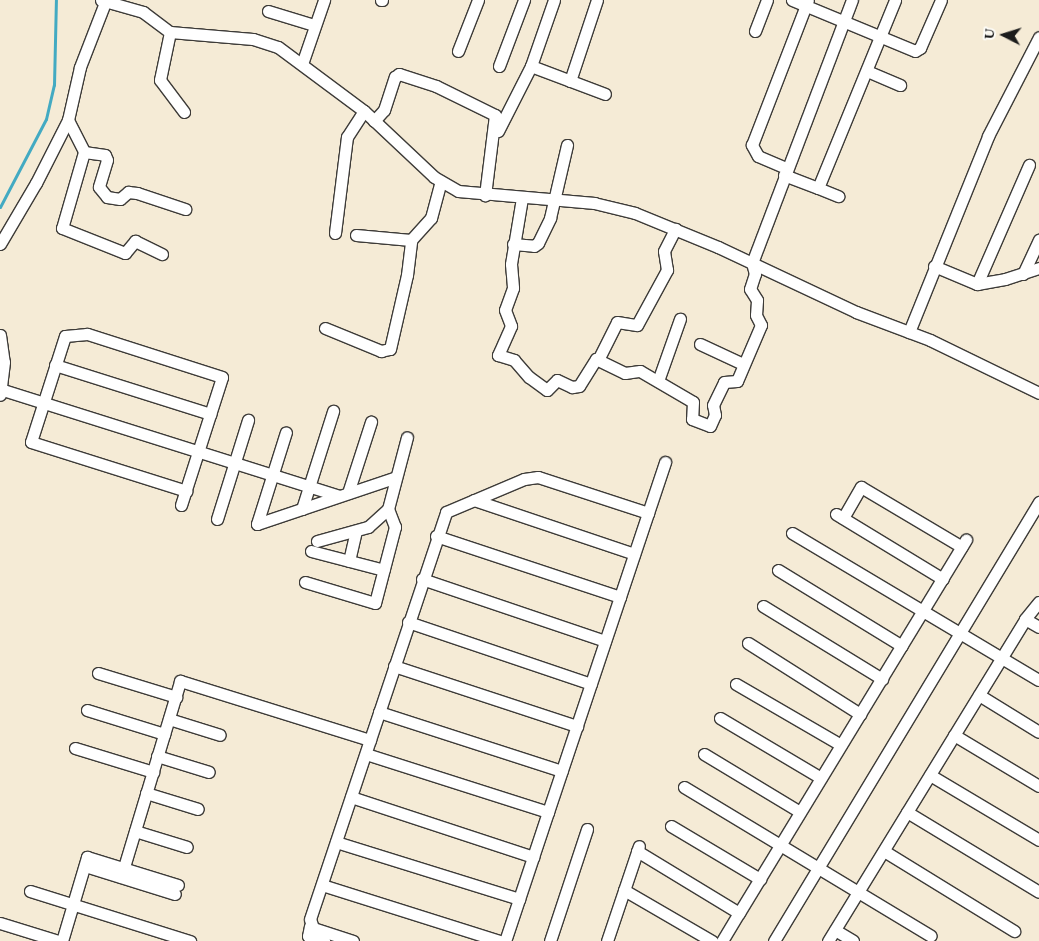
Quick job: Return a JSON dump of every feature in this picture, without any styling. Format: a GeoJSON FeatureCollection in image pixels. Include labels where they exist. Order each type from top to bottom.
{"type":"FeatureCollection","features":[{"type":"Feature","properties":{"kind":"street"},"geometry":{"type":"LineString","coordinates":[[0,244],[36,183],[68,120],[80,67],[104,0],[143,12],[170,32],[253,39],[278,47],[364,111],[440,181],[458,191],[617,207],[674,229],[752,263],[798,286],[909,332],[1039,393]]}},
{"type":"Feature","properties":{"kind":"street"},"geometry":{"type":"LineString","coordinates":[[302,64],[324,0]]}},
{"type":"Feature","properties":{"kind":"street"},"geometry":{"type":"LineString","coordinates":[[458,51],[478,0]]}},
{"type":"Feature","properties":{"kind":"street"},"geometry":{"type":"LineString","coordinates":[[499,66],[524,0]]}},
{"type":"Feature","properties":{"kind":"street"},"geometry":{"type":"LineString","coordinates":[[489,148],[531,66],[554,0]]}},
{"type":"Feature","properties":{"kind":"street"},"geometry":{"type":"LineString","coordinates":[[570,81],[598,0]]}},
{"type":"Feature","properties":{"kind":"street"},"geometry":{"type":"LineString","coordinates":[[755,31],[767,0]]}},
{"type":"Feature","properties":{"kind":"street"},"geometry":{"type":"LineString","coordinates":[[792,0],[807,3],[842,22],[880,38],[918,50],[941,0]]}},
{"type":"Feature","properties":{"kind":"street"},"geometry":{"type":"LineString","coordinates":[[598,360],[625,373],[640,371],[693,402],[692,419],[708,426],[715,415],[713,405],[724,382],[737,381],[742,363],[761,324],[756,315],[757,300],[750,289],[755,274],[752,263],[842,22],[852,0]]}},
{"type":"Feature","properties":{"kind":"street"},"geometry":{"type":"LineString","coordinates":[[818,188],[895,0]]}},
{"type":"Feature","properties":{"kind":"street"},"geometry":{"type":"LineString","coordinates":[[807,3],[752,144],[758,156],[785,172],[838,196]]}},
{"type":"Feature","properties":{"kind":"street"},"geometry":{"type":"LineString","coordinates":[[268,11],[314,25]]}},
{"type":"Feature","properties":{"kind":"street"},"geometry":{"type":"LineString","coordinates":[[170,32],[160,80],[184,112]]}},
{"type":"Feature","properties":{"kind":"street"},"geometry":{"type":"LineString","coordinates":[[909,332],[988,136],[1039,37]]}},
{"type":"Feature","properties":{"kind":"street"},"geometry":{"type":"LineString","coordinates":[[531,66],[605,94]]}},
{"type":"Feature","properties":{"kind":"street"},"geometry":{"type":"LineString","coordinates":[[867,71],[900,85]]}},
{"type":"Feature","properties":{"kind":"street"},"geometry":{"type":"LineString","coordinates":[[374,121],[387,105],[395,77],[406,76],[436,86],[495,115],[496,121],[489,148],[485,195]]}},
{"type":"Feature","properties":{"kind":"street"},"geometry":{"type":"LineString","coordinates":[[335,233],[347,137],[364,111]]}},
{"type":"Feature","properties":{"kind":"street"},"geometry":{"type":"LineString","coordinates":[[68,120],[84,152],[62,228],[125,253],[135,240],[162,254]]}},
{"type":"Feature","properties":{"kind":"street"},"geometry":{"type":"LineString","coordinates":[[513,244],[536,245],[555,201],[567,145]]}},
{"type":"Feature","properties":{"kind":"street"},"geometry":{"type":"LineString","coordinates":[[84,152],[105,155],[107,160],[99,187],[107,197],[120,199],[128,192],[137,193],[185,209]]}},
{"type":"Feature","properties":{"kind":"street"},"geometry":{"type":"LineString","coordinates":[[977,284],[1029,165]]}},
{"type":"Feature","properties":{"kind":"street"},"geometry":{"type":"LineString","coordinates":[[325,328],[381,351],[390,349],[407,275],[411,240],[431,218],[440,181]]}},
{"type":"Feature","properties":{"kind":"street"},"geometry":{"type":"LineString","coordinates":[[522,198],[513,244],[513,288],[505,310],[511,326],[498,355],[514,360],[529,377],[547,390],[557,380],[572,387],[579,386],[598,360],[617,322],[637,325],[667,270],[664,251],[674,229]]}},
{"type":"Feature","properties":{"kind":"street"},"geometry":{"type":"LineString","coordinates":[[356,235],[411,240]]}},
{"type":"Feature","properties":{"kind":"street"},"geometry":{"type":"LineString","coordinates":[[1024,274],[1039,239]]}},
{"type":"Feature","properties":{"kind":"street"},"geometry":{"type":"LineString","coordinates":[[934,266],[977,284],[1024,274],[1039,268]]}},
{"type":"Feature","properties":{"kind":"street"},"geometry":{"type":"LineString","coordinates":[[658,381],[680,319]]}},
{"type":"Feature","properties":{"kind":"street"},"geometry":{"type":"LineString","coordinates":[[181,506],[186,491],[210,414],[222,377],[76,333],[65,336],[31,442],[186,491]]}},
{"type":"Feature","properties":{"kind":"street"},"geometry":{"type":"LineString","coordinates":[[0,335],[2,392],[44,402],[309,487],[343,495]]}},
{"type":"Feature","properties":{"kind":"street"},"geometry":{"type":"LineString","coordinates":[[700,344],[742,363]]}},
{"type":"Feature","properties":{"kind":"street"},"geometry":{"type":"LineString","coordinates":[[55,365],[210,414]]}},
{"type":"Feature","properties":{"kind":"street"},"geometry":{"type":"LineString","coordinates":[[302,509],[333,411]]}},
{"type":"Feature","properties":{"kind":"street"},"geometry":{"type":"LineString","coordinates":[[217,520],[248,420]]}},
{"type":"Feature","properties":{"kind":"street"},"geometry":{"type":"LineString","coordinates":[[343,495],[371,422]]}},
{"type":"Feature","properties":{"kind":"street"},"geometry":{"type":"LineString","coordinates":[[286,432],[257,524],[394,478]]}},
{"type":"Feature","properties":{"kind":"street"},"geometry":{"type":"LineString","coordinates":[[305,582],[375,603],[395,527],[388,509],[394,478],[407,437]]}},
{"type":"Feature","properties":{"kind":"street"},"geometry":{"type":"LineString","coordinates":[[505,941],[665,462]]}},
{"type":"Feature","properties":{"kind":"street"},"geometry":{"type":"LineString","coordinates":[[324,941],[308,936],[310,926],[436,536],[446,512],[538,477],[648,513]]}},
{"type":"Feature","properties":{"kind":"street"},"geometry":{"type":"LineString","coordinates":[[722,941],[943,579],[964,543],[861,487],[840,516],[943,579]]}},
{"type":"Feature","properties":{"kind":"street"},"geometry":{"type":"LineString","coordinates":[[474,500],[634,554]]}},
{"type":"Feature","properties":{"kind":"street"},"geometry":{"type":"LineString","coordinates":[[774,941],[1039,502]]}},
{"type":"Feature","properties":{"kind":"street"},"geometry":{"type":"LineString","coordinates":[[384,570],[349,561],[314,546],[368,527],[388,509]]}},
{"type":"Feature","properties":{"kind":"street"},"geometry":{"type":"LineString","coordinates":[[349,561],[356,532]]}},
{"type":"Feature","properties":{"kind":"street"},"geometry":{"type":"LineString","coordinates":[[792,532],[922,612],[1039,680]]}},
{"type":"Feature","properties":{"kind":"street"},"geometry":{"type":"LineString","coordinates":[[436,536],[620,597]]}},
{"type":"Feature","properties":{"kind":"street"},"geometry":{"type":"LineString","coordinates":[[778,570],[902,646]]}},
{"type":"Feature","properties":{"kind":"street"},"geometry":{"type":"LineString","coordinates":[[422,579],[606,641]]}},
{"type":"Feature","properties":{"kind":"street"},"geometry":{"type":"LineString","coordinates":[[828,941],[1025,619],[1039,602]]}},
{"type":"Feature","properties":{"kind":"street"},"geometry":{"type":"LineString","coordinates":[[763,606],[882,679]]}},
{"type":"Feature","properties":{"kind":"street"},"geometry":{"type":"LineString","coordinates":[[1025,619],[1039,627]]}},
{"type":"Feature","properties":{"kind":"street"},"geometry":{"type":"LineString","coordinates":[[408,622],[591,684]]}},
{"type":"Feature","properties":{"kind":"street"},"geometry":{"type":"LineString","coordinates":[[748,643],[860,714]]}},
{"type":"Feature","properties":{"kind":"street"},"geometry":{"type":"LineString","coordinates":[[394,666],[577,726]]}},
{"type":"Feature","properties":{"kind":"street"},"geometry":{"type":"LineString","coordinates":[[98,673],[176,697]]}},
{"type":"Feature","properties":{"kind":"street"},"geometry":{"type":"LineString","coordinates":[[122,873],[180,681],[370,740]]}},
{"type":"Feature","properties":{"kind":"street"},"geometry":{"type":"LineString","coordinates":[[736,684],[841,745]]}},
{"type":"Feature","properties":{"kind":"street"},"geometry":{"type":"LineString","coordinates":[[979,695],[1039,732]]}},
{"type":"Feature","properties":{"kind":"street"},"geometry":{"type":"LineString","coordinates":[[87,710],[164,734]]}},
{"type":"Feature","properties":{"kind":"street"},"geometry":{"type":"LineString","coordinates":[[379,712],[562,771]]}},
{"type":"Feature","properties":{"kind":"street"},"geometry":{"type":"LineString","coordinates":[[720,718],[821,778]]}},
{"type":"Feature","properties":{"kind":"street"},"geometry":{"type":"LineString","coordinates":[[169,719],[220,735]]}},
{"type":"Feature","properties":{"kind":"street"},"geometry":{"type":"LineString","coordinates":[[954,735],[1039,786]]}},
{"type":"Feature","properties":{"kind":"street"},"geometry":{"type":"LineString","coordinates":[[75,748],[152,772]]}},
{"type":"Feature","properties":{"kind":"street"},"geometry":{"type":"LineString","coordinates":[[366,754],[548,812]]}},
{"type":"Feature","properties":{"kind":"street"},"geometry":{"type":"LineString","coordinates":[[704,754],[800,812]]}},
{"type":"Feature","properties":{"kind":"street"},"geometry":{"type":"LineString","coordinates":[[158,756],[209,772]]}},
{"type":"Feature","properties":{"kind":"street"},"geometry":{"type":"LineString","coordinates":[[930,775],[1039,840]]}},
{"type":"Feature","properties":{"kind":"street"},"geometry":{"type":"LineString","coordinates":[[684,787],[931,936]]}},
{"type":"Feature","properties":{"kind":"street"},"geometry":{"type":"LineString","coordinates":[[146,793],[198,809]]}},
{"type":"Feature","properties":{"kind":"street"},"geometry":{"type":"LineString","coordinates":[[351,797],[533,857]]}},
{"type":"Feature","properties":{"kind":"street"},"geometry":{"type":"LineString","coordinates":[[907,812],[1039,892]]}},
{"type":"Feature","properties":{"kind":"street"},"geometry":{"type":"LineString","coordinates":[[671,826],[760,879]]}},
{"type":"Feature","properties":{"kind":"street"},"geometry":{"type":"LineString","coordinates":[[550,941],[587,829]]}},
{"type":"Feature","properties":{"kind":"street"},"geometry":{"type":"LineString","coordinates":[[134,831],[187,847]]}},
{"type":"Feature","properties":{"kind":"street"},"geometry":{"type":"LineString","coordinates":[[336,842],[519,899]]}},
{"type":"Feature","properties":{"kind":"street"},"geometry":{"type":"LineString","coordinates":[[607,941],[638,848],[739,913]]}},
{"type":"Feature","properties":{"kind":"street"},"geometry":{"type":"LineString","coordinates":[[884,851],[1014,931]]}},
{"type":"Feature","properties":{"kind":"street"},"geometry":{"type":"LineString","coordinates":[[62,941],[85,866],[122,873],[176,889]]}},
{"type":"Feature","properties":{"kind":"street"},"geometry":{"type":"LineString","coordinates":[[322,885],[500,941]]}},
{"type":"Feature","properties":{"kind":"street"},"geometry":{"type":"LineString","coordinates":[[624,890],[712,941]]}},
{"type":"Feature","properties":{"kind":"street"},"geometry":{"type":"LineString","coordinates":[[30,891],[190,941]]}},
{"type":"Feature","properties":{"kind":"street"},"geometry":{"type":"LineString","coordinates":[[0,923],[58,941]]}},
{"type":"Feature","properties":{"kind":"street"},"geometry":{"type":"LineString","coordinates":[[310,926],[353,941]]}},
{"type":"Feature","properties":{"kind":"street"},"geometry":{"type":"LineString","coordinates":[[835,930],[853,941]]}},
{"type":"Feature","properties":{"kind":"waterway"},"geometry":{"type":"LineString","coordinates":[[0,207],[46,119],[54,85],[56,0]]}}]}
